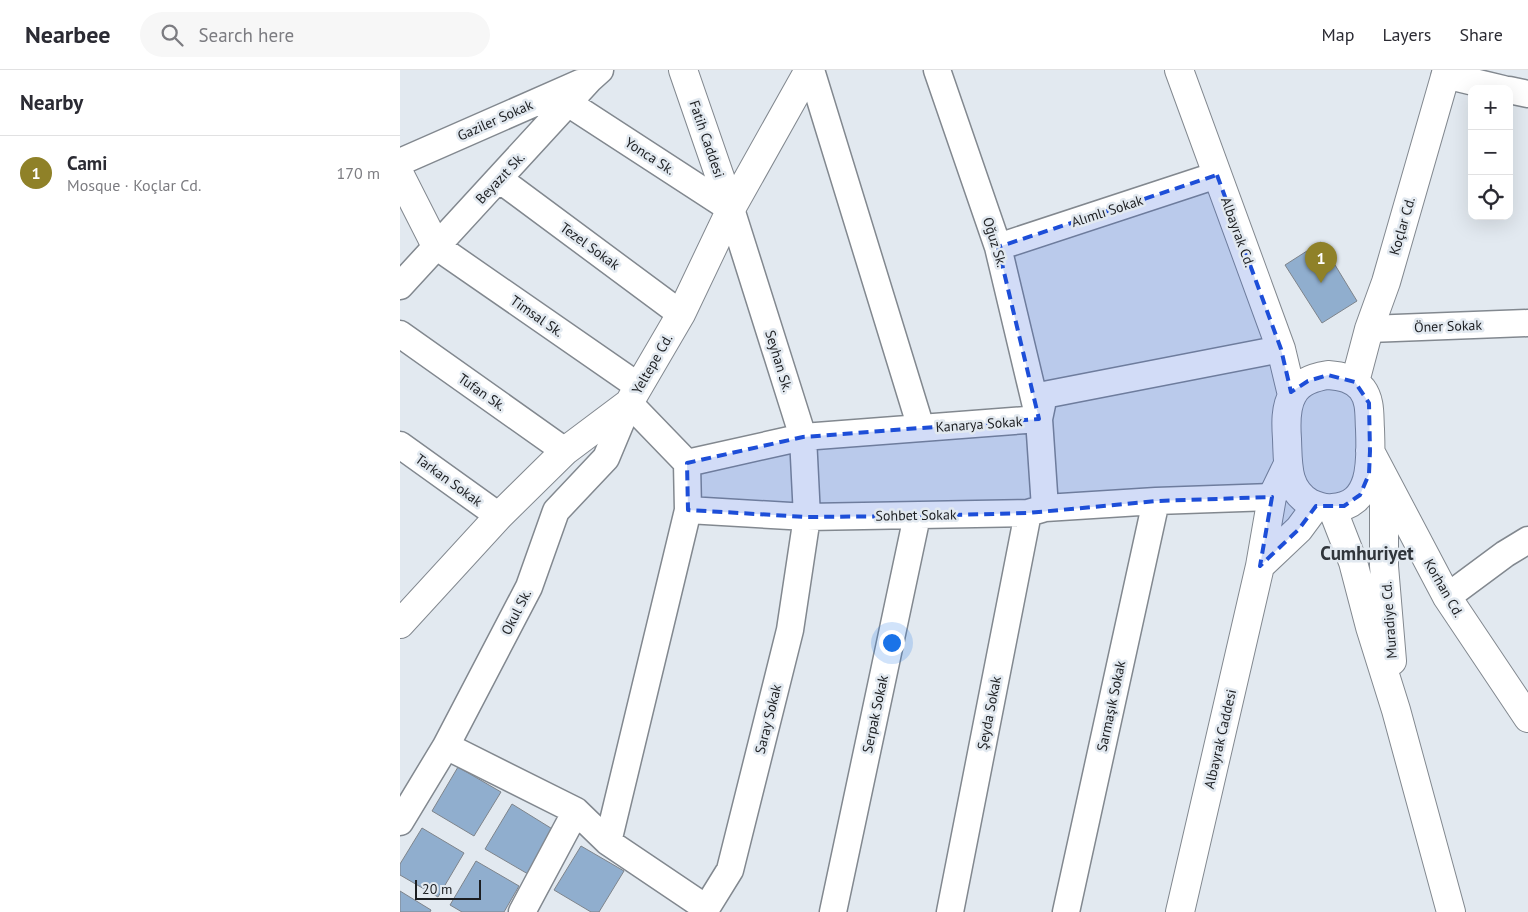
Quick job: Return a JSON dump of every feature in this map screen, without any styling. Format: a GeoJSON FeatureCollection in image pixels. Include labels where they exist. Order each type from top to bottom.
{"type":"FeatureCollection","features":[{"type":"Feature","properties":{"kind":"street","name":"Fatih Caddesi"},"geometry":{"type":"LineString","coordinates":[[682,70],[731,209]]}},
{"type":"Feature","properties":{"kind":"street","name":"Yeltepe Cd."},"geometry":{"type":"LineString","coordinates":[[401,620],[499,516],[565,451],[633,395],[681,314],[731,209],[810,70]]}},
{"type":"Feature","properties":{"kind":"street"},"geometry":{"type":"LineString","coordinates":[[810,70],[920,428]]}},
{"type":"Feature","properties":{"kind":"street","name":"Oğuz Sk."},"geometry":{"type":"LineString","coordinates":[[937,70],[998,247],[1038,419]]}},
{"type":"Feature","properties":{"kind":"street","name":"Albayrak Cd."},"geometry":{"type":"LineString","coordinates":[[1179,70],[1281,349],[1292,395]]}},
{"type":"Feature","properties":{"kind":"street"},"geometry":{"type":"LineString","coordinates":[[1446,73],[1489,85]]}},
{"type":"Feature","properties":{"kind":"street","name":"Koçlar Cd."},"geometry":{"type":"LineString","coordinates":[[1355,382],[1369,329],[1386,282],[1446,73]]}},
{"type":"Feature","properties":{"kind":"street","name":"Beyazıt Sk."},"geometry":{"type":"LineString","coordinates":[[400,286],[595,74]]}},
{"type":"Feature","properties":{"kind":"street","name":"Gaziler Sokak"},"geometry":{"type":"LineString","coordinates":[[400,162],[595,74]]}},
{"type":"Feature","properties":{"kind":"street"},"geometry":{"type":"LineString","coordinates":[[1513,91],[1528,94]]}},
{"type":"Feature","properties":{"kind":"street","name":"Yonca Sk."},"geometry":{"type":"LineString","coordinates":[[568,103],[731,209]]}},
{"type":"Feature","properties":{"kind":"street"},"geometry":{"type":"LineString","coordinates":[[400,175],[436,246]]}},
{"type":"Feature","properties":{"kind":"street","name":"Alımlı Sokak"},"geometry":{"type":"LineString","coordinates":[[998,247],[1217,175]]}},
{"type":"Feature","properties":{"kind":"street","name":"Tezel Sokak"},"geometry":{"type":"LineString","coordinates":[[499,179],[681,314]]}},
{"type":"Feature","properties":{"kind":"street","name":"Seyhan Sk."},"geometry":{"type":"LineString","coordinates":[[731,209],[803,437],[807,517]]}},
{"type":"Feature","properties":{"kind":"street","name":"Timsal Sk."},"geometry":{"type":"LineString","coordinates":[[436,246],[633,395]]}},
{"type":"Feature","properties":{"kind":"street","name":"Öner Sokak"},"geometry":{"type":"LineString","coordinates":[[1369,329],[1528,323]]}},
{"type":"Feature","properties":{"kind":"street","name":"Tufan Sk."},"geometry":{"type":"LineString","coordinates":[[400,334],[565,451]]}},
{"type":"Feature","properties":{"kind":"street","name":"Kanarya Sokak"},"geometry":{"type":"LineString","coordinates":[[687,463],[803,437],[1038,419],[1044,395],[1281,349]]}},
{"type":"Feature","properties":{"kind":"street"},"geometry":{"type":"LineString","coordinates":[[1328,375],[1355,382],[1361,388],[1368,403],[1370,463],[1360,495],[1344,506],[1324,507],[1306,500],[1293,486],[1288,464],[1287,412],[1292,395],[1308,380],[1328,375]]}},
{"type":"Feature","properties":{"kind":"street"},"geometry":{"type":"LineString","coordinates":[[608,842],[688,510],[687,463],[633,395]]}},
{"type":"Feature","properties":{"kind":"street","name":"Okul Sk."},"geometry":{"type":"LineString","coordinates":[[400,822],[446,746],[529,587],[556,511],[606,458],[633,395]]}},
{"type":"Feature","properties":{"kind":"street","name":"Şeyda Sokak"},"geometry":{"type":"LineString","coordinates":[[950,912],[1036,511],[1038,419]]}},
{"type":"Feature","properties":{"kind":"street","name":"Tarkan Sokak"},"geometry":{"type":"LineString","coordinates":[[400,445],[499,516]]}},
{"type":"Feature","properties":{"kind":"street","name":"Korhan Cd."},"geometry":{"type":"LineString","coordinates":[[1370,463],[1447,597],[1528,718]]}},
{"type":"Feature","properties":{"kind":"street","name":"Muradiye Cd."},"geometry":{"type":"LineString","coordinates":[[1370,463],[1384,497],[1384,566],[1396,710]]}},
{"type":"Feature","properties":{"kind":"street","name":"Albayrak Caddesi"},"geometry":{"type":"LineString","coordinates":[[1180,912],[1260,566],[1272,497],[1288,464]]}},
{"type":"Feature","properties":{"kind":"street","name":"Sohbet Sokak"},"geometry":{"type":"LineString","coordinates":[[688,510],[807,517],[916,516],[1036,511],[1156,501],[1272,497]]}},
{"type":"Feature","properties":{"kind":"street","name":"Sarmaşık Sokak"},"geometry":{"type":"LineString","coordinates":[[1066,912],[1156,501]]}},
{"type":"Feature","properties":{"kind":"street"},"geometry":{"type":"LineString","coordinates":[[1260,566],[1324,507]]}},
{"type":"Feature","properties":{"kind":"street","name":"Muradiye Cd."},"geometry":{"type":"LineString","coordinates":[[1324,507],[1353,562],[1370,627],[1396,710],[1451,912]]}},
{"type":"Feature","properties":{"kind":"street","name":"Serpak Sokak"},"geometry":{"type":"LineString","coordinates":[[833,912],[916,516]]}},
{"type":"Feature","properties":{"kind":"street","name":"Saray Sokak"},"geometry":{"type":"LineString","coordinates":[[705,910],[730,870],[790,630],[807,517]]}},
{"type":"Feature","properties":{"kind":"street"},"geometry":{"type":"LineString","coordinates":[[1447,597],[1505,554],[1528,540]]}},
{"type":"Feature","properties":{"kind":"street"},"geometry":{"type":"LineString","coordinates":[[446,746],[576,811],[608,842],[705,910]]}},
{"type":"Feature","properties":{"kind":"street"},"geometry":{"type":"LineString","coordinates":[[522,912],[576,811]]}},
{"type":"Feature","properties":{"kind":"highlighted area"},"geometry":{"type":"Polygon","coordinates":[[[1217,175],[1281,349],[1291,392],[1308,381],[1328,375],[1355,382],[1369,403],[1369,474],[1360,495],[1344,506],[1316,506],[1299,529],[1260,566],[1272,497],[1156,501],[1028,513],[917,516],[807,517],[688,510],[687,463],[803,437],[1039,419],[998,247],[1217,175]]]}},
{"type":"Feature","properties":{"kind":"building"},"geometry":{"type":"Polygon","coordinates":[[[1321,242],[1357,301],[1322,323],[1285,265],[1321,242]]]}},
{"type":"Feature","properties":{"kind":"building"},"geometry":{"type":"Polygon","coordinates":[[[458,767],[501,792],[474,836],[432,811],[458,767]]]}},
{"type":"Feature","properties":{"kind":"building"},"geometry":{"type":"Polygon","coordinates":[[[512,804],[554,830],[528,874],[485,849],[512,804]]]}},
{"type":"Feature","properties":{"kind":"building"},"geometry":{"type":"Polygon","coordinates":[[[422,828],[464,853],[438,897],[400,875],[400,864],[422,828]]]}},
{"type":"Feature","properties":{"kind":"building"},"geometry":{"type":"Polygon","coordinates":[[[581,846],[624,871],[599,912],[591,912],[554,890],[581,846]]]}},
{"type":"Feature","properties":{"kind":"building"},"geometry":{"type":"Polygon","coordinates":[[[476,861],[519,886],[504,912],[462,912],[450,905],[476,861]]]}},
{"type":"Feature","properties":{"kind":"building"},"geometry":{"type":"Polygon","coordinates":[[[400,891],[431,910],[430,912],[400,912],[400,891]]]}},
{"type":"Feature","properties":{"kind":"place","name":"Cami"},"geometry":{"type":"Point","coordinates":[1321,283]}},
{"type":"Feature","properties":{"kind":"district","name":"Cumhuriyet"},"geometry":{"type":"Point","coordinates":[1367,553]}}]}
